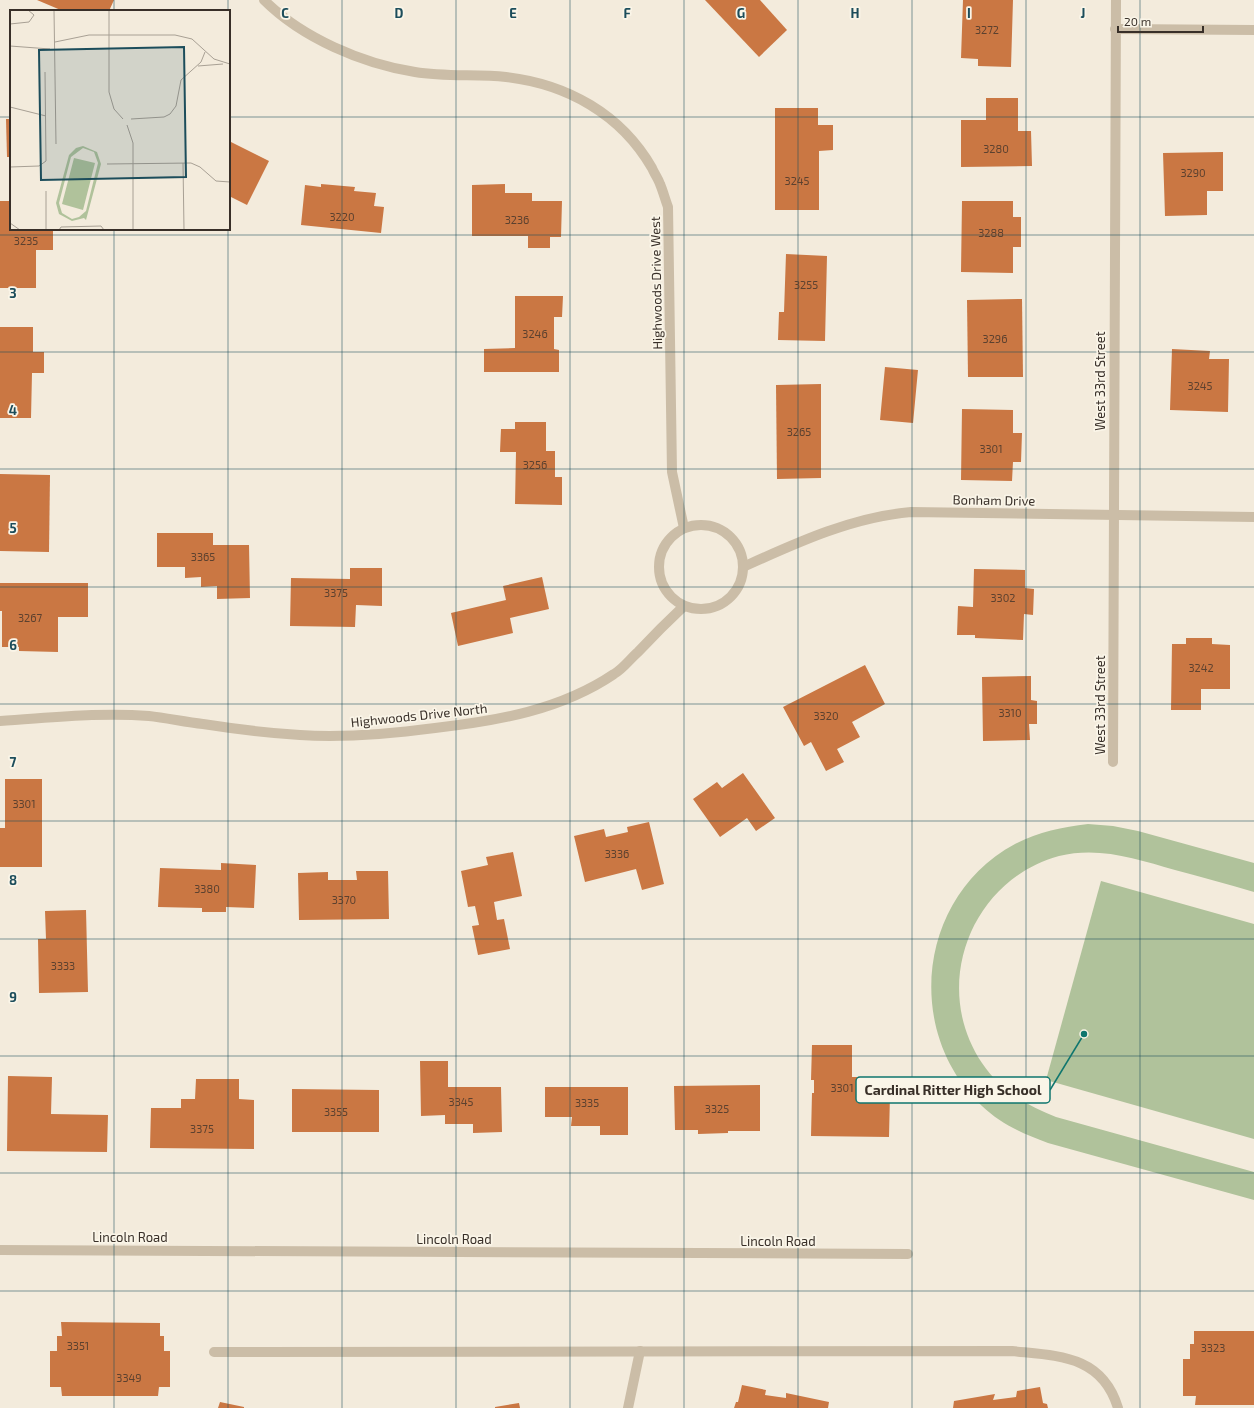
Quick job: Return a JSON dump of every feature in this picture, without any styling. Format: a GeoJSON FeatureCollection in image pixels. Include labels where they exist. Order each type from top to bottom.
{"type":"FeatureCollection","features":[{"type":"Feature","properties":{"kind":"street","name":"Highwoods Drive West"},"geometry":{"type":"LineString","coordinates":[[264,0],[290,22],[313,36],[348,54],[374,63],[426,74],[508,77],[536,83],[564,92],[586,102],[617,123],[642,151],[660,183],[668,207],[672,472],[684,528]]}},
{"type":"Feature","properties":{"kind":"street","name":"West 33rd Street"},"geometry":{"type":"LineString","coordinates":[[1113,762],[1116,0]]}},
{"type":"Feature","properties":{"kind":"street"},"geometry":{"type":"LineString","coordinates":[[1115,29],[1254,30]]}},
{"type":"Feature","properties":{"kind":"street","name":"Bonham Drive"},"geometry":{"type":"LineString","coordinates":[[743,567],[802,541],[842,527],[891,514],[918,512],[1254,517]]}},
{"type":"Feature","properties":{"kind":"street"},"geometry":{"type":"LineString","coordinates":[[704,525],[711,526],[724,532],[734,541],[741,553],[743,567],[741,581],[734,593],[724,602],[711,608],[697,609],[684,606],[672,598],[664,587],[660,573],[660,560],[664,546],[673,535],[684,528],[704,525]]}},
{"type":"Feature","properties":{"kind":"street","name":"Highwoods Drive North"},"geometry":{"type":"LineString","coordinates":[[0,721],[80,715],[121,715],[155,717],[267,732],[301,735],[346,736],[414,731],[480,722],[542,709],[596,686],[615,674],[684,606]]}},
{"type":"Feature","properties":{"kind":"street","name":"Lincoln Road"},"geometry":{"type":"LineString","coordinates":[[0,1250],[908,1254]]}},
{"type":"Feature","properties":{"kind":"street"},"geometry":{"type":"LineString","coordinates":[[628,1408],[640,1351]]}},
{"type":"Feature","properties":{"kind":"street"},"geometry":{"type":"LineString","coordinates":[[214,1352],[1012,1351],[1067,1358],[1080,1363],[1097,1374],[1113,1394],[1118,1408]]}},
{"type":"Feature","properties":{"kind":"green space"},"geometry":{"type":"Polygon","coordinates":[[[1088,824],[1113,826],[1138,831],[1254,863],[1254,892],[1132,858],[1103,853],[1074,853],[1059,856],[1028,869],[1003,888],[982,912],[968,940],[960,970],[960,1002],[967,1033],[982,1063],[989,1073],[997,1082],[1024,1102],[1056,1117],[1254,1172],[1254,1200],[1048,1143],[1013,1128],[982,1106],[957,1076],[940,1041],[932,1004],[932,967],[941,930],[958,896],[982,867],[1015,844],[1032,836],[1050,831],[1088,824]]]}},
{"type":"Feature","properties":{"kind":"green space"},"geometry":{"type":"Polygon","coordinates":[[[1101,881],[1254,924],[1254,1139],[1046,1080],[1101,881]]]}},
{"type":"Feature","properties":{"kind":"building"},"geometry":{"type":"Polygon","coordinates":[[[37,0],[114,0],[109,10],[61,10],[37,0]]]}},
{"type":"Feature","properties":{"kind":"building"},"geometry":{"type":"Polygon","coordinates":[[[705,0],[760,0],[787,30],[759,57],[705,0]]]}},
{"type":"Feature","properties":{"kind":"building"},"geometry":{"type":"Polygon","coordinates":[[[963,0],[1013,0],[1011,67],[978,66],[978,59],[961,58],[963,0]]]}},
{"type":"Feature","properties":{"kind":"building"},"geometry":{"type":"Polygon","coordinates":[[[986,98],[1018,98],[1018,131],[1031,131],[1032,166],[961,167],[961,120],[986,120],[986,98]]]}},
{"type":"Feature","properties":{"kind":"building"},"geometry":{"type":"Polygon","coordinates":[[[775,108],[818,108],[818,125],[833,125],[833,150],[819,151],[819,210],[775,210],[775,108]]]}},
{"type":"Feature","properties":{"kind":"building"},"geometry":{"type":"Polygon","coordinates":[[[6,119],[10,119],[10,157],[7,157],[6,119]]]}},
{"type":"Feature","properties":{"kind":"building"},"geometry":{"type":"Polygon","coordinates":[[[230,142],[269,161],[247,205],[230,196],[230,142]]]}},
{"type":"Feature","properties":{"kind":"building"},"geometry":{"type":"Polygon","coordinates":[[[1223,152],[1223,191],[1207,191],[1207,215],[1165,216],[1163,153],[1223,152]]]}},
{"type":"Feature","properties":{"kind":"building"},"geometry":{"type":"Polygon","coordinates":[[[321,184],[355,187],[354,191],[376,193],[374,206],[384,207],[381,233],[301,225],[305,185],[321,187],[321,184]]]}},
{"type":"Feature","properties":{"kind":"building"},"geometry":{"type":"Polygon","coordinates":[[[505,184],[505,193],[532,193],[532,201],[562,201],[561,237],[550,237],[550,248],[528,248],[528,236],[472,236],[472,185],[505,184]]]}},
{"type":"Feature","properties":{"kind":"building"},"geometry":{"type":"Polygon","coordinates":[[[0,201],[10,201],[10,230],[53,230],[53,250],[36,250],[36,288],[0,288],[0,201]]]}},
{"type":"Feature","properties":{"kind":"building"},"geometry":{"type":"Polygon","coordinates":[[[962,201],[1013,201],[1013,217],[1021,217],[1021,247],[1013,247],[1013,273],[961,272],[962,201]]]}},
{"type":"Feature","properties":{"kind":"building"},"geometry":{"type":"Polygon","coordinates":[[[786,254],[827,256],[825,341],[778,340],[779,312],[784,312],[786,254]]]}},
{"type":"Feature","properties":{"kind":"building"},"geometry":{"type":"Polygon","coordinates":[[[515,296],[563,296],[562,317],[554,317],[554,349],[559,350],[559,372],[484,372],[484,349],[515,348],[515,296]]]}},
{"type":"Feature","properties":{"kind":"building"},"geometry":{"type":"Polygon","coordinates":[[[1022,299],[1023,377],[968,377],[967,300],[1022,299]]]}},
{"type":"Feature","properties":{"kind":"building"},"geometry":{"type":"Polygon","coordinates":[[[0,327],[33,327],[33,352],[44,352],[44,373],[32,373],[31,418],[0,418],[0,327]]]}},
{"type":"Feature","properties":{"kind":"building"},"geometry":{"type":"Polygon","coordinates":[[[1172,349],[1210,351],[1209,359],[1229,359],[1228,412],[1170,410],[1172,349]]]}},
{"type":"Feature","properties":{"kind":"building"},"geometry":{"type":"Polygon","coordinates":[[[885,367],[918,370],[913,423],[880,420],[885,367]]]}},
{"type":"Feature","properties":{"kind":"building"},"geometry":{"type":"Polygon","coordinates":[[[821,384],[821,478],[777,479],[776,385],[821,384]]]}},
{"type":"Feature","properties":{"kind":"building"},"geometry":{"type":"Polygon","coordinates":[[[962,409],[1013,410],[1013,433],[1022,433],[1021,462],[1013,462],[1012,481],[961,480],[962,409]]]}},
{"type":"Feature","properties":{"kind":"building"},"geometry":{"type":"Polygon","coordinates":[[[515,422],[546,422],[546,451],[555,451],[555,477],[562,477],[562,505],[515,504],[516,452],[500,452],[501,429],[515,429],[515,422]]]}},
{"type":"Feature","properties":{"kind":"building"},"geometry":{"type":"Polygon","coordinates":[[[0,474],[50,475],[49,552],[0,551],[0,474]]]}},
{"type":"Feature","properties":{"kind":"building"},"geometry":{"type":"Polygon","coordinates":[[[157,533],[213,533],[213,545],[249,545],[250,598],[217,599],[217,586],[201,587],[201,577],[185,578],[185,567],[157,567],[157,533]]]}},
{"type":"Feature","properties":{"kind":"building"},"geometry":{"type":"Polygon","coordinates":[[[350,568],[382,568],[382,606],[356,605],[355,627],[290,626],[291,578],[350,579],[350,568]]]}},
{"type":"Feature","properties":{"kind":"building"},"geometry":{"type":"Polygon","coordinates":[[[974,569],[1025,570],[1025,588],[1034,589],[1033,615],[1024,614],[1023,640],[975,638],[975,635],[957,635],[958,606],[973,607],[974,569]]]}},
{"type":"Feature","properties":{"kind":"building"},"geometry":{"type":"Polygon","coordinates":[[[542,577],[549,609],[510,618],[513,633],[458,646],[451,613],[506,600],[503,586],[542,577]]]}},
{"type":"Feature","properties":{"kind":"building"},"geometry":{"type":"Polygon","coordinates":[[[0,583],[88,583],[88,617],[58,617],[58,652],[19,651],[19,647],[2,647],[0,583]]]}},
{"type":"Feature","properties":{"kind":"building"},"geometry":{"type":"Polygon","coordinates":[[[1186,638],[1212,638],[1212,644],[1230,645],[1230,689],[1201,689],[1201,710],[1171,710],[1172,644],[1186,644],[1186,638]]]}},
{"type":"Feature","properties":{"kind":"building"},"geometry":{"type":"Polygon","coordinates":[[[865,665],[885,704],[852,722],[860,737],[837,749],[844,762],[826,771],[811,742],[804,746],[783,707],[865,665]]]}},
{"type":"Feature","properties":{"kind":"building"},"geometry":{"type":"Polygon","coordinates":[[[1031,676],[1031,700],[1037,701],[1037,724],[1029,724],[1030,740],[983,741],[982,677],[1031,676]]]}},
{"type":"Feature","properties":{"kind":"building"},"geometry":{"type":"Polygon","coordinates":[[[743,773],[775,818],[756,831],[747,818],[720,837],[693,799],[717,782],[722,788],[743,773]]]}},
{"type":"Feature","properties":{"kind":"building"},"geometry":{"type":"Polygon","coordinates":[[[5,779],[42,779],[42,867],[0,867],[0,828],[5,828],[5,779]]]}},
{"type":"Feature","properties":{"kind":"building"},"geometry":{"type":"Polygon","coordinates":[[[649,822],[664,884],[642,890],[636,869],[585,882],[574,836],[604,829],[606,837],[628,832],[627,827],[649,822]]]}},
{"type":"Feature","properties":{"kind":"building"},"geometry":{"type":"Polygon","coordinates":[[[513,852],[522,896],[494,902],[497,920],[504,919],[510,949],[478,955],[472,926],[479,925],[475,906],[468,907],[461,871],[488,865],[486,857],[513,852]]]}},
{"type":"Feature","properties":{"kind":"building"},"geometry":{"type":"Polygon","coordinates":[[[221,863],[256,865],[254,908],[226,907],[226,912],[202,912],[202,908],[158,907],[160,868],[221,870],[221,863]]]}},
{"type":"Feature","properties":{"kind":"building"},"geometry":{"type":"Polygon","coordinates":[[[356,871],[388,871],[389,919],[299,920],[298,873],[328,872],[328,880],[357,880],[356,871]]]}},
{"type":"Feature","properties":{"kind":"building"},"geometry":{"type":"Polygon","coordinates":[[[86,910],[88,992],[39,993],[38,939],[46,939],[45,911],[86,910]]]}},
{"type":"Feature","properties":{"kind":"building"},"geometry":{"type":"Polygon","coordinates":[[[812,1045],[852,1045],[852,1077],[871,1077],[870,1094],[890,1094],[889,1137],[811,1136],[812,1093],[814,1093],[814,1080],[811,1080],[812,1045]]]}},
{"type":"Feature","properties":{"kind":"building"},"geometry":{"type":"Polygon","coordinates":[[[420,1061],[448,1061],[448,1087],[501,1087],[502,1132],[473,1133],[473,1124],[445,1124],[445,1115],[421,1116],[420,1061]]]}},
{"type":"Feature","properties":{"kind":"building"},"geometry":{"type":"Polygon","coordinates":[[[8,1076],[52,1077],[51,1114],[108,1115],[107,1152],[7,1151],[8,1076]]]}},
{"type":"Feature","properties":{"kind":"building"},"geometry":{"type":"Polygon","coordinates":[[[196,1079],[239,1079],[239,1099],[254,1100],[254,1149],[150,1148],[151,1108],[181,1108],[181,1099],[195,1099],[196,1079]]]}},
{"type":"Feature","properties":{"kind":"building"},"geometry":{"type":"Polygon","coordinates":[[[760,1085],[760,1131],[728,1131],[728,1133],[698,1134],[698,1130],[675,1130],[674,1086],[760,1085]]]}},
{"type":"Feature","properties":{"kind":"building"},"geometry":{"type":"Polygon","coordinates":[[[545,1087],[628,1087],[628,1135],[600,1135],[600,1126],[571,1126],[572,1117],[545,1117],[545,1087]]]}},
{"type":"Feature","properties":{"kind":"building"},"geometry":{"type":"Polygon","coordinates":[[[292,1089],[379,1090],[379,1132],[292,1132],[292,1089]]]}},
{"type":"Feature","properties":{"kind":"building"},"geometry":{"type":"Polygon","coordinates":[[[61,1322],[160,1323],[160,1336],[164,1336],[164,1351],[170,1351],[170,1387],[159,1387],[158,1396],[62,1396],[61,1387],[50,1387],[50,1351],[57,1351],[57,1336],[62,1336],[61,1322]]]}},
{"type":"Feature","properties":{"kind":"building"},"geometry":{"type":"Polygon","coordinates":[[[1194,1331],[1254,1331],[1254,1405],[1195,1405],[1196,1396],[1183,1396],[1183,1359],[1190,1359],[1190,1344],[1194,1344],[1194,1331]]]}},
{"type":"Feature","properties":{"kind":"building"},"geometry":{"type":"Polygon","coordinates":[[[742,1385],[766,1390],[765,1395],[786,1398],[786,1393],[829,1402],[828,1408],[734,1408],[736,1402],[738,1402],[742,1385]]]}},
{"type":"Feature","properties":{"kind":"building"},"geometry":{"type":"Polygon","coordinates":[[[1040,1387],[1043,1403],[1047,1404],[1048,1408],[953,1408],[954,1401],[995,1394],[993,1400],[1016,1397],[1017,1391],[1040,1387]]]}},
{"type":"Feature","properties":{"kind":"building"},"geometry":{"type":"Polygon","coordinates":[[[220,1402],[244,1407],[244,1408],[218,1408],[220,1402]]]}},
{"type":"Feature","properties":{"kind":"building"},"geometry":{"type":"Polygon","coordinates":[[[519,1403],[520,1408],[495,1408],[495,1407],[519,1403]]]}},
{"type":"Feature","properties":{"kind":"place","name":"Cardinal Ritter High School"},"geometry":{"type":"Point","coordinates":[1084,1034]}}]}
